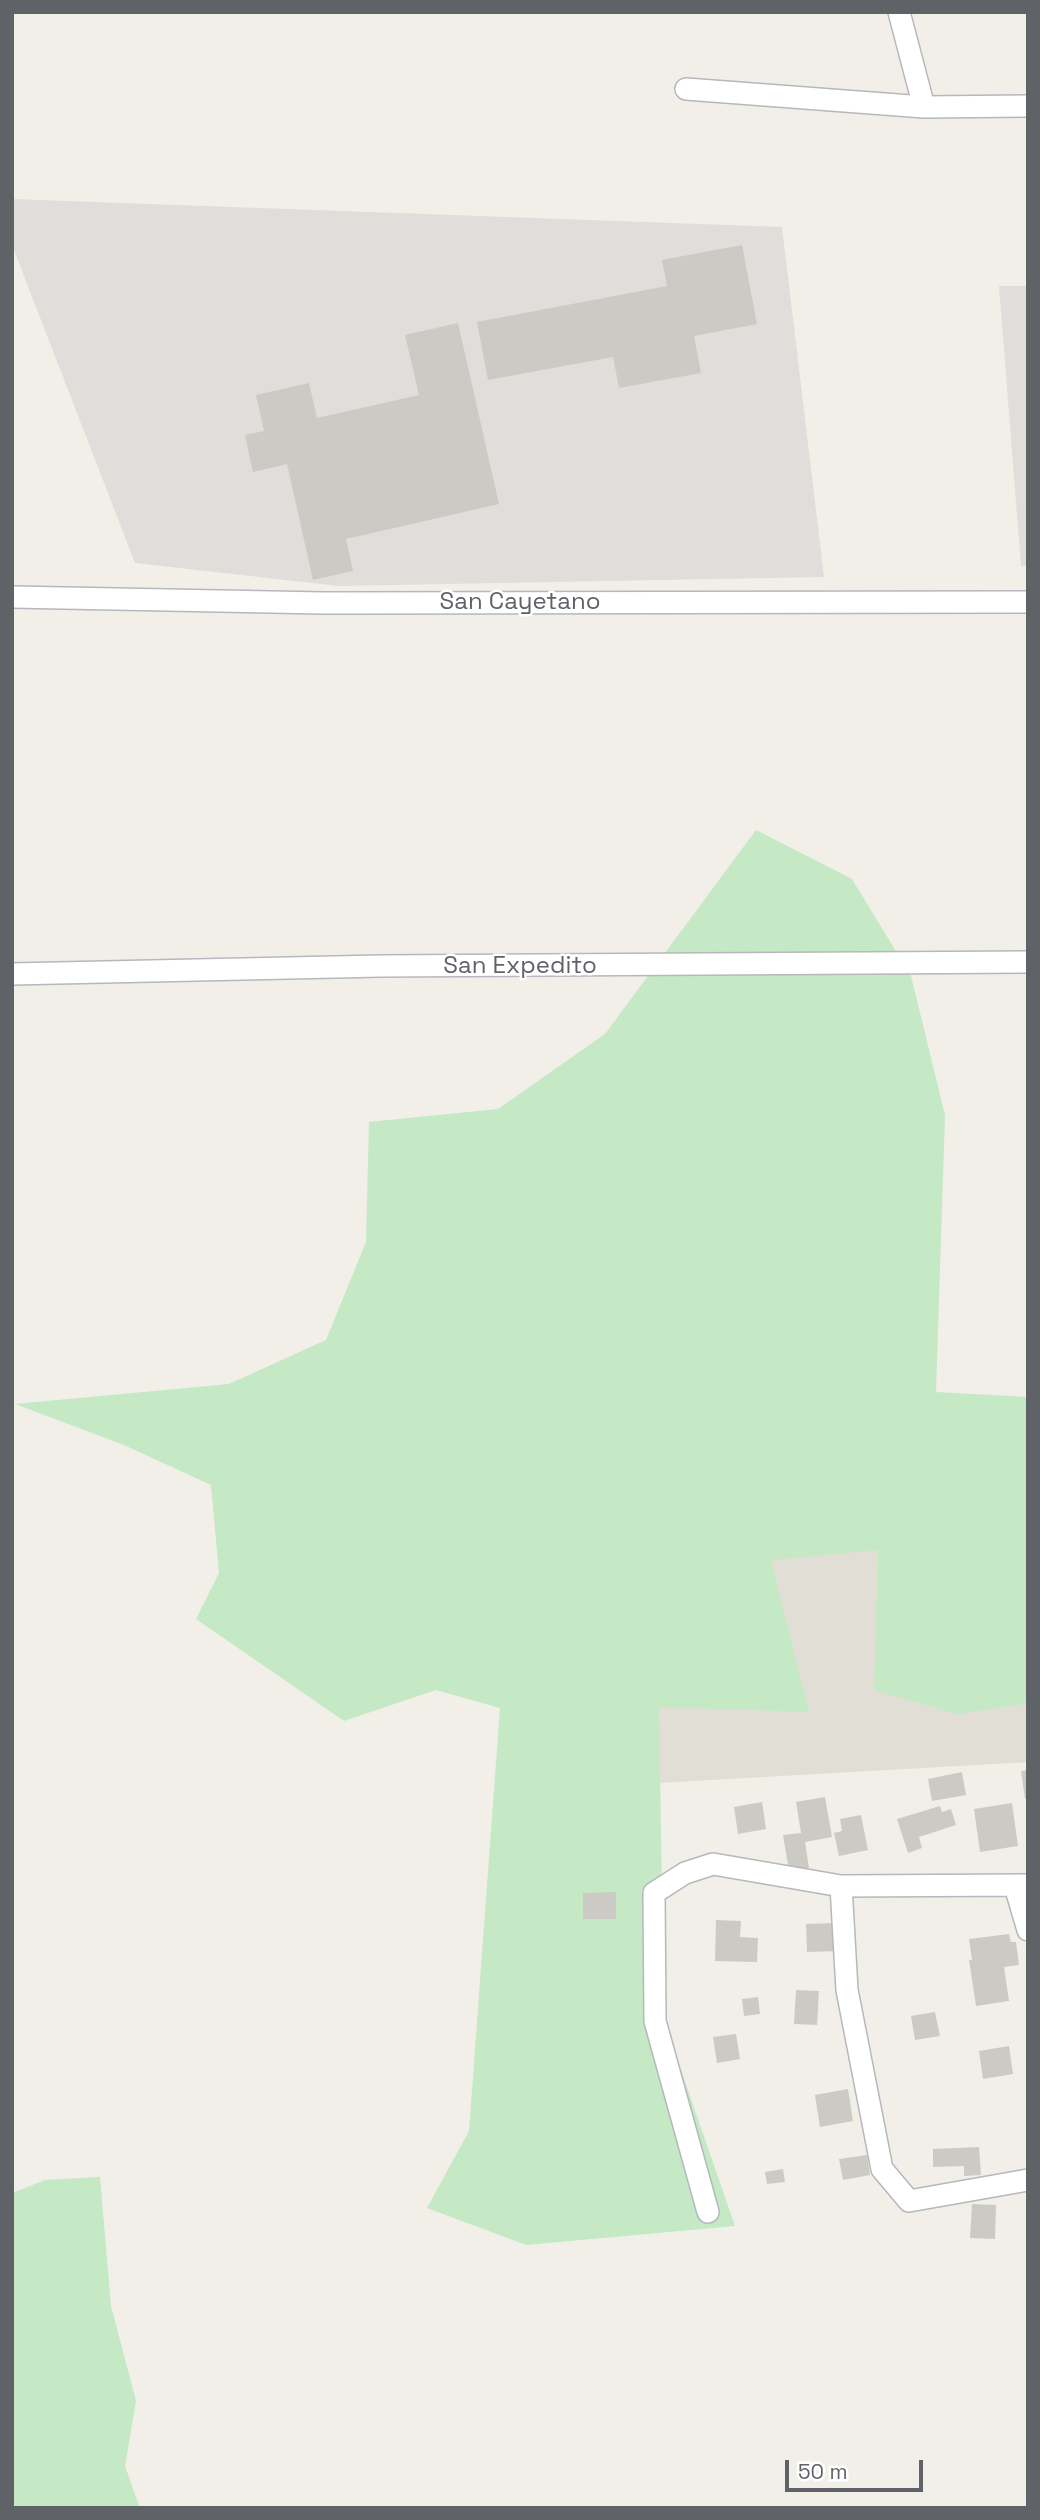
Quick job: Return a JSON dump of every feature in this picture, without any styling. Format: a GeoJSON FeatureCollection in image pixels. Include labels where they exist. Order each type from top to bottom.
{"type":"FeatureCollection","features":[{"type":"Feature","properties":{"kind":"street"},"geometry":{"type":"LineString","coordinates":[[899,12],[924,107]]}},
{"type":"Feature","properties":{"kind":"street"},"geometry":{"type":"LineString","coordinates":[[686,89],[924,107],[1028,106]]}},
{"type":"Feature","properties":{"kind":"street","name":"San Cayetano"},"geometry":{"type":"LineString","coordinates":[[12,597],[323,603],[1028,602]]}},
{"type":"Feature","properties":{"kind":"street","name":"San Expedito"},"geometry":{"type":"LineString","coordinates":[[12,974],[395,966],[1028,962]]}},
{"type":"Feature","properties":{"kind":"street"},"geometry":{"type":"LineString","coordinates":[[708,2211],[655,2021],[654,1893],[685,1873],[713,1864],[841,1886],[1021,1886],[1028,1930]]}},
{"type":"Feature","properties":{"kind":"street"},"geometry":{"type":"LineString","coordinates":[[841,1886],[847,1990],[882,2169],[909,2201],[1028,2180]]}},
{"type":"Feature","properties":{"kind":"shaded area"},"geometry":{"type":"Polygon","coordinates":[[[12,199],[782,227],[824,577],[339,586],[135,563],[12,245],[12,199]]]}},
{"type":"Feature","properties":{"kind":"shaded area"},"geometry":{"type":"Polygon","coordinates":[[[999,286],[1028,286],[1028,566],[1021,566],[999,286]]]}},
{"type":"Feature","properties":{"kind":"shaded area"},"geometry":{"type":"Polygon","coordinates":[[[1028,1422],[1028,1762],[641,1784],[639,1425],[1028,1422]]]}},
{"type":"Feature","properties":{"kind":"green space"},"geometry":{"type":"Polygon","coordinates":[[[756,830],[852,879],[911,976],[945,1115],[936,1392],[1028,1397],[1028,1703],[958,1714],[874,1690],[878,1550],[771,1560],[809,1712],[659,1707],[664,2021],[735,2226],[526,2245],[427,2208],[469,2131],[500,1708],[436,1690],[344,1721],[196,1619],[219,1573],[211,1485],[124,1445],[15,1404],[229,1384],[326,1340],[366,1242],[369,1122],[498,1109],[605,1034],[756,830]]]}},
{"type":"Feature","properties":{"kind":"green space"},"geometry":{"type":"Polygon","coordinates":[[[100,2177],[111,2306],[136,2401],[125,2466],[140,2508],[12,2508],[12,2193],[45,2180],[100,2177]]]}},
{"type":"Feature","properties":{"kind":"building"},"geometry":{"type":"Polygon","coordinates":[[[742,245],[757,324],[694,336],[701,373],[619,388],[613,357],[488,380],[477,322],[667,286],[662,260],[742,245]]]}},
{"type":"Feature","properties":{"kind":"building"},"geometry":{"type":"Polygon","coordinates":[[[458,323],[499,504],[346,539],[353,571],[313,580],[287,464],[253,472],[245,435],[264,431],[256,395],[309,383],[317,418],[419,395],[405,335],[458,323]]]}},
{"type":"Feature","properties":{"kind":"building"},"geometry":{"type":"Polygon","coordinates":[[[1028,1770],[1028,1798],[1025,1799],[1021,1771],[1028,1770]]]}},
{"type":"Feature","properties":{"kind":"building"},"geometry":{"type":"Polygon","coordinates":[[[962,1772],[966,1795],[932,1801],[928,1779],[962,1772]]]}},
{"type":"Feature","properties":{"kind":"building"},"geometry":{"type":"Polygon","coordinates":[[[825,1797],[832,1837],[805,1842],[809,1868],[789,1871],[783,1835],[801,1833],[796,1802],[825,1797]]]}},
{"type":"Feature","properties":{"kind":"building"},"geometry":{"type":"Polygon","coordinates":[[[762,1802],[766,1829],[738,1834],[734,1807],[762,1802]]]}},
{"type":"Feature","properties":{"kind":"building"},"geometry":{"type":"Polygon","coordinates":[[[1012,1803],[1018,1846],[980,1852],[974,1809],[1012,1803]]]}},
{"type":"Feature","properties":{"kind":"building"},"geometry":{"type":"Polygon","coordinates":[[[940,1806],[942,1812],[951,1809],[956,1825],[919,1837],[922,1848],[908,1853],[897,1819],[940,1806]]]}},
{"type":"Feature","properties":{"kind":"building"},"geometry":{"type":"Polygon","coordinates":[[[861,1815],[868,1850],[839,1856],[834,1833],[842,1831],[840,1819],[861,1815]]]}},
{"type":"Feature","properties":{"kind":"building"},"geometry":{"type":"Polygon","coordinates":[[[616,1892],[616,1919],[583,1919],[583,1893],[616,1892]]]}},
{"type":"Feature","properties":{"kind":"building"},"geometry":{"type":"Polygon","coordinates":[[[716,1920],[741,1921],[740,1937],[758,1938],[757,1962],[715,1961],[716,1920]]]}},
{"type":"Feature","properties":{"kind":"building"},"geometry":{"type":"Polygon","coordinates":[[[836,1923],[837,1951],[807,1952],[806,1924],[836,1923]]]}},
{"type":"Feature","properties":{"kind":"building"},"geometry":{"type":"Polygon","coordinates":[[[1009,1934],[1011,1942],[1016,1942],[1019,1965],[1004,1967],[1009,2001],[976,2006],[969,1960],[972,1960],[969,1939],[1009,1934]]]}},
{"type":"Feature","properties":{"kind":"building"},"geometry":{"type":"Polygon","coordinates":[[[796,1990],[819,1991],[817,2025],[794,2024],[796,1990]]]}},
{"type":"Feature","properties":{"kind":"building"},"geometry":{"type":"Polygon","coordinates":[[[758,1997],[760,2014],[744,2016],[742,1999],[758,1997]]]}},
{"type":"Feature","properties":{"kind":"building"},"geometry":{"type":"Polygon","coordinates":[[[935,2012],[940,2036],[915,2040],[911,2016],[935,2012]]]}},
{"type":"Feature","properties":{"kind":"building"},"geometry":{"type":"Polygon","coordinates":[[[736,2034],[740,2059],[717,2063],[713,2037],[736,2034]]]}},
{"type":"Feature","properties":{"kind":"building"},"geometry":{"type":"Polygon","coordinates":[[[1009,2046],[1013,2074],[983,2079],[979,2051],[1009,2046]]]}},
{"type":"Feature","properties":{"kind":"building"},"geometry":{"type":"Polygon","coordinates":[[[848,2089],[853,2121],[820,2127],[815,2095],[848,2089]]]}},
{"type":"Feature","properties":{"kind":"building"},"geometry":{"type":"Polygon","coordinates":[[[979,2147],[981,2175],[964,2176],[964,2166],[933,2167],[933,2149],[979,2147]]]}},
{"type":"Feature","properties":{"kind":"building"},"geometry":{"type":"Polygon","coordinates":[[[867,2155],[870,2175],[843,2180],[839,2159],[867,2155]]]}},
{"type":"Feature","properties":{"kind":"building"},"geometry":{"type":"Polygon","coordinates":[[[783,2169],[785,2182],[767,2184],[765,2172],[783,2169]]]}},
{"type":"Feature","properties":{"kind":"building"},"geometry":{"type":"Polygon","coordinates":[[[972,2204],[996,2205],[995,2239],[970,2238],[972,2204]]]}}]}
